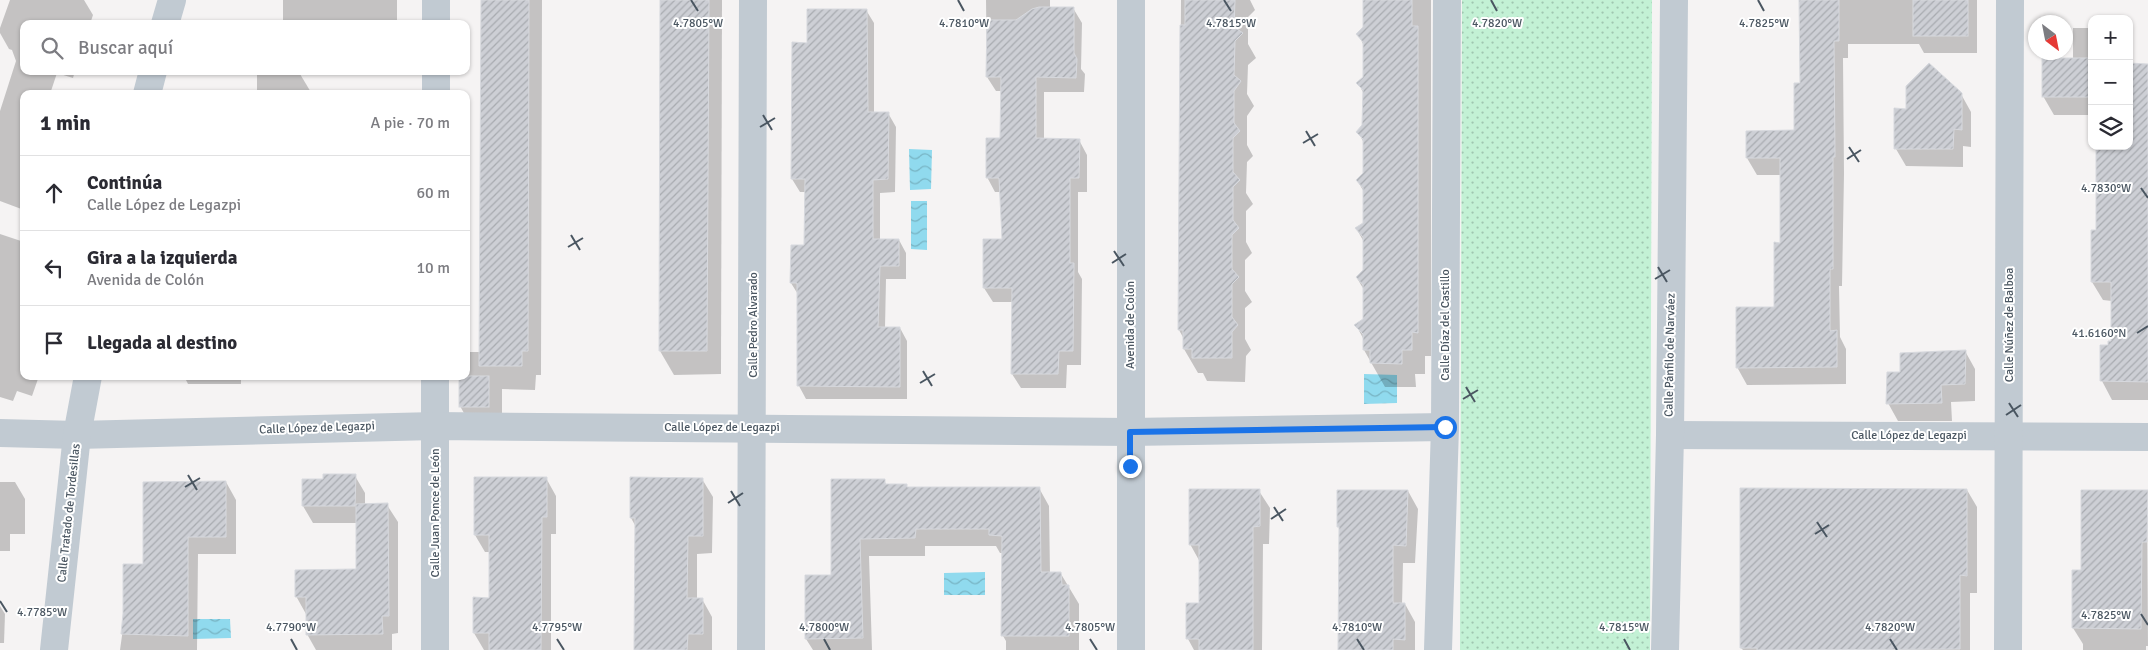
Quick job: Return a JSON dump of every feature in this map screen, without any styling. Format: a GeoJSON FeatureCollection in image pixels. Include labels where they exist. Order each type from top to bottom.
{"type":"FeatureCollection","features":[{"type":"Feature","properties":{"kind":"street"},"geometry":{"type":"LineString","coordinates":[[166,20],[172,0]]}},
{"type":"Feature","properties":{"kind":"street"},"geometry":{"type":"LineString","coordinates":[[436,0],[436,20]]}},
{"type":"Feature","properties":{"kind":"street","name":"Calle Pedro Alvarado"},"geometry":{"type":"LineString","coordinates":[[751,650],[753,0]]}},
{"type":"Feature","properties":{"kind":"street","name":"Avenida de Colón"},"geometry":{"type":"LineString","coordinates":[[1131,0],[1131,650]]}},
{"type":"Feature","properties":{"kind":"street","name":"Calle Díaz del Castillo"},"geometry":{"type":"LineString","coordinates":[[1438,650],[1445,427],[1448,0]]}},
{"type":"Feature","properties":{"kind":"street","name":"Calle Pánfilo de Narváez"},"geometry":{"type":"LineString","coordinates":[[1665,650],[1670,435],[1674,0]]}},
{"type":"Feature","properties":{"kind":"street","name":"Calle Núñez de Balboa"},"geometry":{"type":"LineString","coordinates":[[2008,650],[2010,0]]}},
{"type":"Feature","properties":{"kind":"street"},"geometry":{"type":"LineString","coordinates":[[148,90],[152,75]]}},
{"type":"Feature","properties":{"kind":"street"},"geometry":{"type":"LineString","coordinates":[[436,75],[436,90]]}},
{"type":"Feature","properties":{"kind":"street","name":"Calle Tratado de Tordesillas"},"geometry":{"type":"LineString","coordinates":[[54,650],[77,435],[87,380]]}},
{"type":"Feature","properties":{"kind":"street","name":"Calle Juan Ponce de León"},"geometry":{"type":"LineString","coordinates":[[435,380],[435,650]]}},
{"type":"Feature","properties":{"kind":"street","name":"Calle López de Legazpi"},"geometry":{"type":"LineString","coordinates":[[0,433],[77,435],[435,426],[1130,432],[1445,427]]}},
{"type":"Feature","properties":{"kind":"street","name":"Calle López de Legazpi"},"geometry":{"type":"LineString","coordinates":[[1670,435],[2148,436]]}},
{"type":"Feature","properties":{"kind":"green space"},"geometry":{"type":"Polygon","coordinates":[[[1462,0],[1652,0],[1650,650],[1460,650],[1462,0]]]}},
{"type":"Feature","properties":{"kind":"water"},"geometry":{"type":"Polygon","coordinates":[[[909,149],[932,150],[931,189],[910,190],[909,149]]]}},
{"type":"Feature","properties":{"kind":"water"},"geometry":{"type":"Polygon","coordinates":[[[911,201],[927,201],[927,250],[911,249],[911,201]]]}},
{"type":"Feature","properties":{"kind":"water"},"geometry":{"type":"Polygon","coordinates":[[[1364,374],[1397,375],[1397,403],[1364,404],[1364,374]]]}},
{"type":"Feature","properties":{"kind":"water"},"geometry":{"type":"Polygon","coordinates":[[[985,572],[985,595],[944,595],[944,573],[985,572]]]}},
{"type":"Feature","properties":{"kind":"water"},"geometry":{"type":"Polygon","coordinates":[[[193,619],[230,619],[231,638],[193,639],[193,619]]]}},
{"type":"Feature","properties":{"kind":"building"},"geometry":{"type":"Polygon","coordinates":[[[481,0],[529,0],[528,351],[522,351],[522,366],[479,366],[481,0]]]}},
{"type":"Feature","properties":{"kind":"building"},"geometry":{"type":"Polygon","coordinates":[[[660,0],[709,0],[707,351],[659,351],[660,0]]]}},
{"type":"Feature","properties":{"kind":"building"},"geometry":{"type":"Polygon","coordinates":[[[1185,0],[1235,0],[1234,27],[1243,33],[1235,41],[1234,75],[1241,81],[1234,91],[1234,123],[1240,131],[1233,138],[1233,172],[1240,180],[1233,187],[1233,220],[1239,228],[1232,235],[1232,269],[1239,277],[1232,284],[1232,317],[1238,325],[1232,332],[1232,358],[1192,358],[1192,349],[1183,349],[1183,330],[1178,330],[1180,25],[1185,25],[1185,0]]]}},
{"type":"Feature","properties":{"kind":"building"},"geometry":{"type":"Polygon","coordinates":[[[1363,0],[1412,0],[1412,26],[1418,26],[1418,333],[1412,332],[1412,350],[1402,350],[1402,364],[1370,363],[1370,350],[1363,350],[1363,334],[1354,325],[1363,319],[1363,285],[1356,277],[1363,270],[1363,237],[1355,228],[1363,223],[1363,188],[1356,180],[1363,173],[1363,139],[1356,132],[1362,125],[1363,90],[1356,83],[1363,77],[1363,42],[1356,34],[1363,27],[1363,0]]]}},
{"type":"Feature","properties":{"kind":"building"},"geometry":{"type":"Polygon","coordinates":[[[1799,0],[1839,0],[1839,41],[1834,41],[1835,157],[1833,157],[1833,269],[1830,269],[1830,331],[1837,330],[1837,367],[1736,368],[1736,307],[1774,307],[1774,242],[1780,243],[1780,158],[1746,158],[1746,131],[1794,130],[1794,83],[1800,83],[1799,0]]]}},
{"type":"Feature","properties":{"kind":"building"},"geometry":{"type":"Polygon","coordinates":[[[1913,0],[1968,0],[1968,36],[1913,36],[1913,0]]]}},
{"type":"Feature","properties":{"kind":"building"},"geometry":{"type":"Polygon","coordinates":[[[1039,7],[1074,7],[1074,53],[1077,59],[1076,78],[1036,77],[1036,138],[1080,139],[1079,178],[1070,178],[1070,263],[1074,263],[1073,351],[1059,351],[1058,374],[1011,374],[1012,288],[983,288],[983,239],[1002,239],[999,178],[986,178],[986,138],[1000,138],[1001,77],[986,77],[987,20],[1016,20],[1032,9],[1039,7]]]}},
{"type":"Feature","properties":{"kind":"building"},"geometry":{"type":"Polygon","coordinates":[[[807,9],[867,9],[868,112],[889,112],[888,179],[873,180],[873,239],[899,239],[899,266],[880,266],[878,327],[900,327],[900,387],[797,386],[797,283],[790,283],[791,245],[804,245],[805,179],[791,179],[792,42],[807,43],[807,9]]]}},
{"type":"Feature","properties":{"kind":"building"},"geometry":{"type":"Polygon","coordinates":[[[2088,58],[2088,97],[2042,97],[2042,60],[2088,58]]]}},
{"type":"Feature","properties":{"kind":"building"},"geometry":{"type":"Polygon","coordinates":[[[1929,63],[1962,93],[1962,130],[1954,129],[1953,149],[1894,149],[1894,108],[1906,109],[1906,86],[1929,63]]]}},
{"type":"Feature","properties":{"kind":"building"},"geometry":{"type":"Polygon","coordinates":[[[2133,63],[2148,64],[2148,382],[2100,381],[2100,345],[2108,345],[2108,341],[2111,341],[2111,282],[2091,282],[2091,230],[2096,230],[2096,150],[2133,150],[2133,63]]]}},
{"type":"Feature","properties":{"kind":"building"},"geometry":{"type":"Polygon","coordinates":[[[1966,350],[1965,384],[1941,385],[1942,403],[1886,404],[1887,372],[1900,372],[1900,353],[1966,350]]]}},
{"type":"Feature","properties":{"kind":"building"},"geometry":{"type":"Polygon","coordinates":[[[470,376],[489,376],[489,407],[459,407],[459,380],[470,380],[470,376]]]}},
{"type":"Feature","properties":{"kind":"building"},"geometry":{"type":"Polygon","coordinates":[[[323,474],[356,474],[355,506],[302,506],[302,479],[323,479],[323,474]]]}},
{"type":"Feature","properties":{"kind":"building"},"geometry":{"type":"Polygon","coordinates":[[[474,477],[547,477],[547,517],[542,517],[541,650],[489,650],[489,633],[473,633],[473,597],[489,598],[489,535],[474,535],[474,477]]]}},
{"type":"Feature","properties":{"kind":"building"},"geometry":{"type":"Polygon","coordinates":[[[630,477],[703,478],[703,536],[688,536],[687,598],[703,598],[703,634],[688,634],[687,650],[634,650],[635,518],[630,518],[630,477]]]}},
{"type":"Feature","properties":{"kind":"building"},"geometry":{"type":"Polygon","coordinates":[[[831,479],[885,479],[885,484],[907,484],[907,487],[1040,487],[1041,572],[1061,572],[1062,585],[1069,585],[1069,636],[1001,636],[1002,536],[989,535],[989,529],[916,529],[915,538],[860,539],[863,638],[805,639],[805,575],[831,575],[831,479]]]}},
{"type":"Feature","properties":{"kind":"building"},"geometry":{"type":"Polygon","coordinates":[[[226,481],[226,537],[188,537],[188,636],[121,634],[123,564],[143,564],[143,482],[226,481]]]}},
{"type":"Feature","properties":{"kind":"building"},"geometry":{"type":"Polygon","coordinates":[[[1740,488],[1967,489],[1967,576],[1960,575],[1960,649],[1757,650],[1757,648],[1740,648],[1740,488]]]}},
{"type":"Feature","properties":{"kind":"building"},"geometry":{"type":"Polygon","coordinates":[[[1189,489],[1260,489],[1260,526],[1253,527],[1253,650],[1199,650],[1199,639],[1186,639],[1186,603],[1199,603],[1199,545],[1189,545],[1189,489]]]}},
{"type":"Feature","properties":{"kind":"building"},"geometry":{"type":"Polygon","coordinates":[[[1337,490],[1408,490],[1406,546],[1393,545],[1393,603],[1405,603],[1405,640],[1393,639],[1393,650],[1338,650],[1339,527],[1337,527],[1337,490]]]}},
{"type":"Feature","properties":{"kind":"building"},"geometry":{"type":"Polygon","coordinates":[[[2081,490],[2148,490],[2147,542],[2142,542],[2141,629],[2072,628],[2072,570],[2081,570],[2081,490]]]}},
{"type":"Feature","properties":{"kind":"building"},"geometry":{"type":"Polygon","coordinates":[[[388,503],[389,616],[382,616],[383,634],[306,635],[306,597],[295,597],[295,570],[356,569],[356,504],[388,503]]]}},
{"type":"Feature","properties":{"kind":"route"},"geometry":{"type":"LineString","coordinates":[[1130,466],[1130,432],[1445,427]]}}]}
